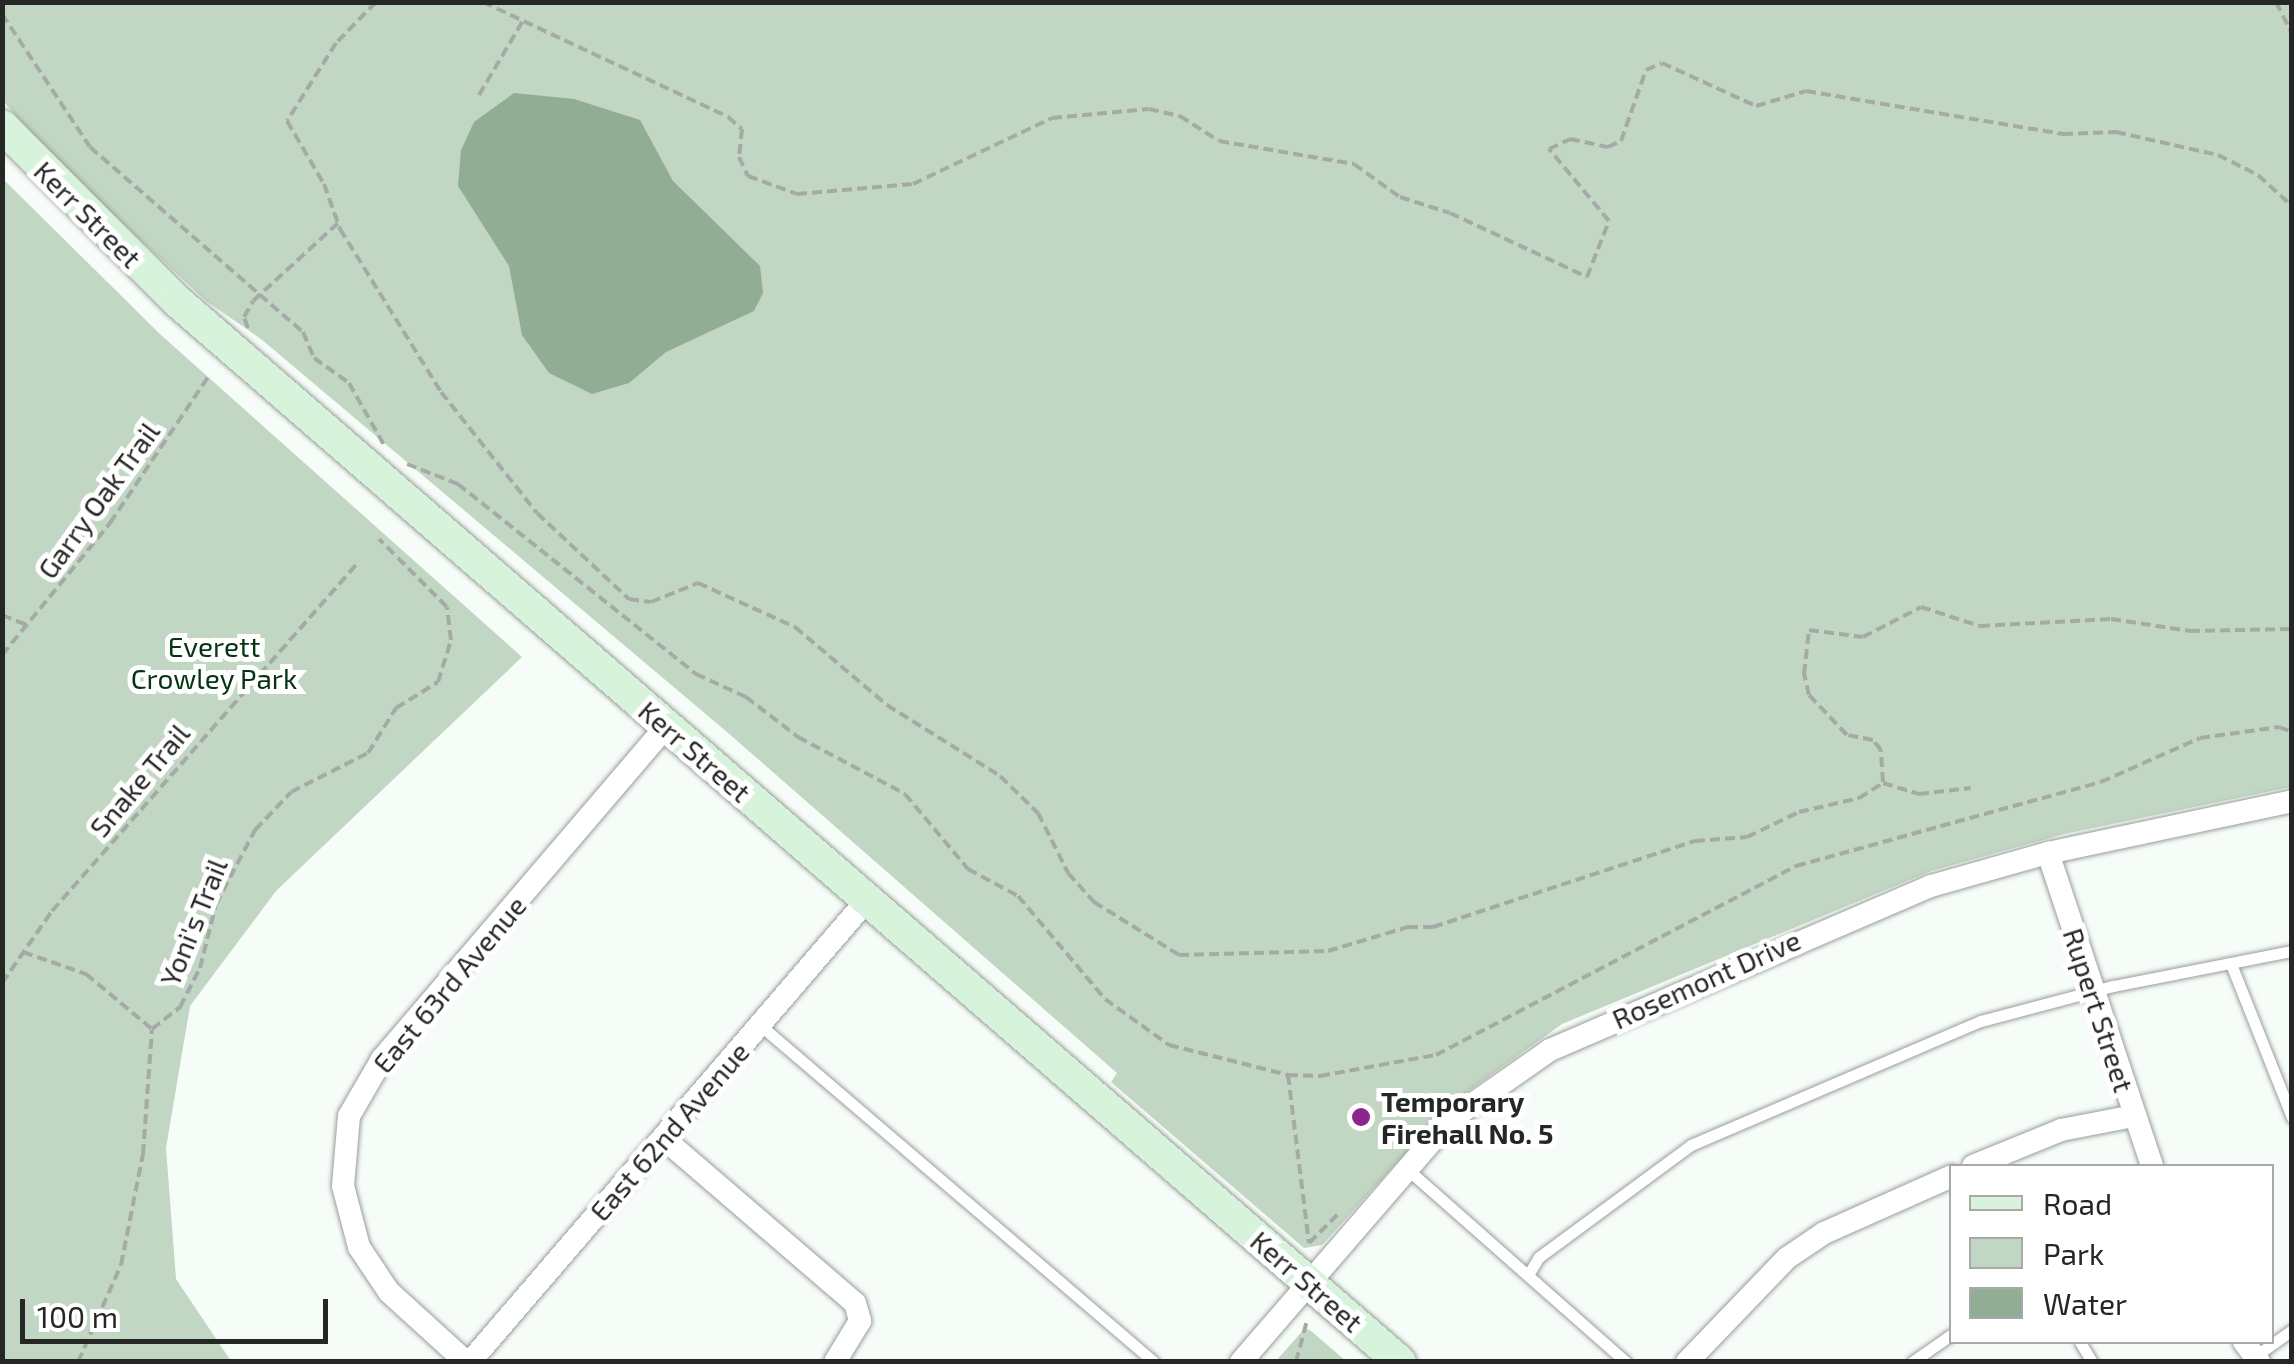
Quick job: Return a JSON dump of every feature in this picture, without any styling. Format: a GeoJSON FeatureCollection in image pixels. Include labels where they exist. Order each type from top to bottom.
{"type":"FeatureCollection","features":[{"type":"Feature","properties":{"kind":"street","name":"Kerr Street"},"geometry":{"type":"LineString","coordinates":[[2,126],[176,300],[1400,1362]]}},
{"type":"Feature","properties":{"kind":"street","name":"East 63rd Avenue"},"geometry":{"type":"LineString","coordinates":[[468,1362],[389,1292],[359,1247],[342,1186],[349,1116],[382,1059],[666,726]]}},
{"type":"Feature","properties":{"kind":"street","name":"Rosemont Drive"},"geometry":{"type":"LineString","coordinates":[[1241,1362],[1450,1120],[1512,1072],[1582,1034],[1864,911],[2048,852],[2292,801]]}},
{"type":"Feature","properties":{"kind":"street","name":"Rupert Street"},"geometry":{"type":"LineString","coordinates":[[2048,852],[2151,1164]]}},
{"type":"Feature","properties":{"kind":"street","name":"East 62nd Avenue"},"geometry":{"type":"LineString","coordinates":[[468,1362],[867,900]]}},
{"type":"Feature","properties":{"kind":"street"},"geometry":{"type":"LineString","coordinates":[[2001,1161],[2061,1130],[2134,1116]]}},
{"type":"Feature","properties":{"kind":"street"},"geometry":{"type":"LineString","coordinates":[[663,1138],[854,1303],[860,1321],[835,1362]]}},
{"type":"Feature","properties":{"kind":"street"},"geometry":{"type":"LineString","coordinates":[[1687,1362],[1787,1258],[1824,1233],[1949,1177]]}},
{"type":"Feature","properties":{"kind":"lane"},"geometry":{"type":"LineString","coordinates":[[1528,1275],[1539,1257],[1692,1145],[1981,1022],[2093,991],[2292,952]]}},
{"type":"Feature","properties":{"kind":"lane"},"geometry":{"type":"LineString","coordinates":[[2231,964],[2292,1117]]}},
{"type":"Feature","properties":{"kind":"lane"},"geometry":{"type":"LineString","coordinates":[[760,1025],[1154,1362]]}},
{"type":"Feature","properties":{"kind":"lane"},"geometry":{"type":"LineString","coordinates":[[1406,1168],[1626,1362]]}},
{"type":"Feature","properties":{"kind":"lane"},"geometry":{"type":"LineString","coordinates":[[1912,1362],[1949,1336]]}},
{"type":"Feature","properties":{"kind":"path"},"geometry":{"type":"LineString","coordinates":[[376,2],[336,43],[288,122],[338,223],[458,418],[537,513],[614,588],[650,602],[688,584],[706,585],[795,627],[887,705],[1000,776],[1038,814],[1068,873],[1094,902],[1180,955],[1328,951],[1408,927],[1433,927],[1695,841],[1747,837],[1800,812],[1859,798],[1883,784],[1919,794],[1972,788]]}},
{"type":"Feature","properties":{"kind":"path"},"geometry":{"type":"LineString","coordinates":[[482,2],[728,117],[742,130],[739,158],[748,176],[796,194],[913,184],[1052,118],[1148,109],[1180,116],[1232,144],[1354,164],[1400,198],[1450,213],[1587,278],[1609,221],[1549,149],[1570,138],[1608,148],[1621,141],[1646,70],[1662,62],[1756,106],[1806,91],[2062,134],[2116,132],[2218,155],[2258,175],[2292,206]]}},
{"type":"Feature","properties":{"kind":"path"},"geometry":{"type":"LineString","coordinates":[[2276,2],[2292,33]]}},
{"type":"Feature","properties":{"kind":"path"},"geometry":{"type":"LineString","coordinates":[[2,14],[90,147],[303,332],[314,358],[349,383],[384,445]]}},
{"type":"Feature","properties":{"kind":"path"},"geometry":{"type":"LineString","coordinates":[[479,95],[524,19]]}},
{"type":"Feature","properties":{"kind":"path"},"geometry":{"type":"LineString","coordinates":[[251,334],[244,317],[260,296],[338,223]]}},
{"type":"Feature","properties":{"kind":"path","name":"Garry Oak Trail"},"geometry":{"type":"LineString","coordinates":[[2,655],[110,522],[210,374]]}},
{"type":"Feature","properties":{"kind":"path"},"geometry":{"type":"LineString","coordinates":[[406,464],[416,462],[458,484],[696,674],[746,697],[798,738],[905,794],[968,868],[1018,896],[1105,999],[1169,1045],[1288,1074],[1320,1076],[1436,1055],[1796,866],[2101,782],[2200,738],[2279,728],[2292,732]]}},
{"type":"Feature","properties":{"kind":"path","name":"Yoni's Trail"},"geometry":{"type":"LineString","coordinates":[[152,1029],[180,1007],[200,968],[216,904],[256,830],[291,792],[368,753],[396,708],[438,682],[451,640],[446,607],[379,539]]}},
{"type":"Feature","properties":{"kind":"path","name":"Snake Trail"},"geometry":{"type":"LineString","coordinates":[[2,983],[23,952],[275,650],[356,565]]}},
{"type":"Feature","properties":{"kind":"path"},"geometry":{"type":"LineString","coordinates":[[1883,784],[1881,750],[1873,740],[1848,735],[1810,695],[1804,674],[1809,630],[1862,637],[1921,607],[1980,626],[2111,620],[2190,631],[2292,629]]}},
{"type":"Feature","properties":{"kind":"path"},"geometry":{"type":"LineString","coordinates":[[2,615],[27,625]]}},
{"type":"Feature","properties":{"kind":"path"},"geometry":{"type":"LineString","coordinates":[[23,952],[86,974],[152,1029],[143,1154],[121,1264],[78,1362]]}},
{"type":"Feature","properties":{"kind":"path"},"geometry":{"type":"LineString","coordinates":[[1288,1074],[1309,1243]]}},
{"type":"Feature","properties":{"kind":"path"},"geometry":{"type":"LineString","coordinates":[[1296,1362],[1307,1320]]}},
{"type":"Feature","properties":{"kind":"green space"},"geometry":{"type":"Polygon","coordinates":[[[2,3],[2291,3],[2291,787],[2064,834],[1931,871],[1562,1024],[1449,1105],[1322,1245],[1304,1248],[1111,1082],[1117,1073],[727,732],[261,339],[206,301],[62,167],[3,101],[2,3]]]}},
{"type":"Feature","properties":{"kind":"green space","name":"Everett Crowley Park"},"geometry":{"type":"Polygon","coordinates":[[[3,179],[161,335],[522,657],[276,891],[190,1006],[166,1148],[176,1279],[231,1361],[3,1361],[3,179]]]}},
{"type":"Feature","properties":{"kind":"green space"},"geometry":{"type":"Polygon","coordinates":[[[1305,1328],[1311,1331],[1346,1361],[1276,1361],[1305,1328]]]}},
{"type":"Feature","properties":{"kind":"water"},"geometry":{"type":"Polygon","coordinates":[[[514,93],[574,99],[640,120],[673,181],[760,266],[763,293],[754,311],[666,352],[629,383],[592,394],[549,373],[522,335],[509,266],[458,186],[461,150],[474,122],[514,93]]]}},
{"type":"Feature","properties":{"kind":"place","name":"Temporary Firehall No. 5"},"geometry":{"type":"Point","coordinates":[1361,1117]}}]}
